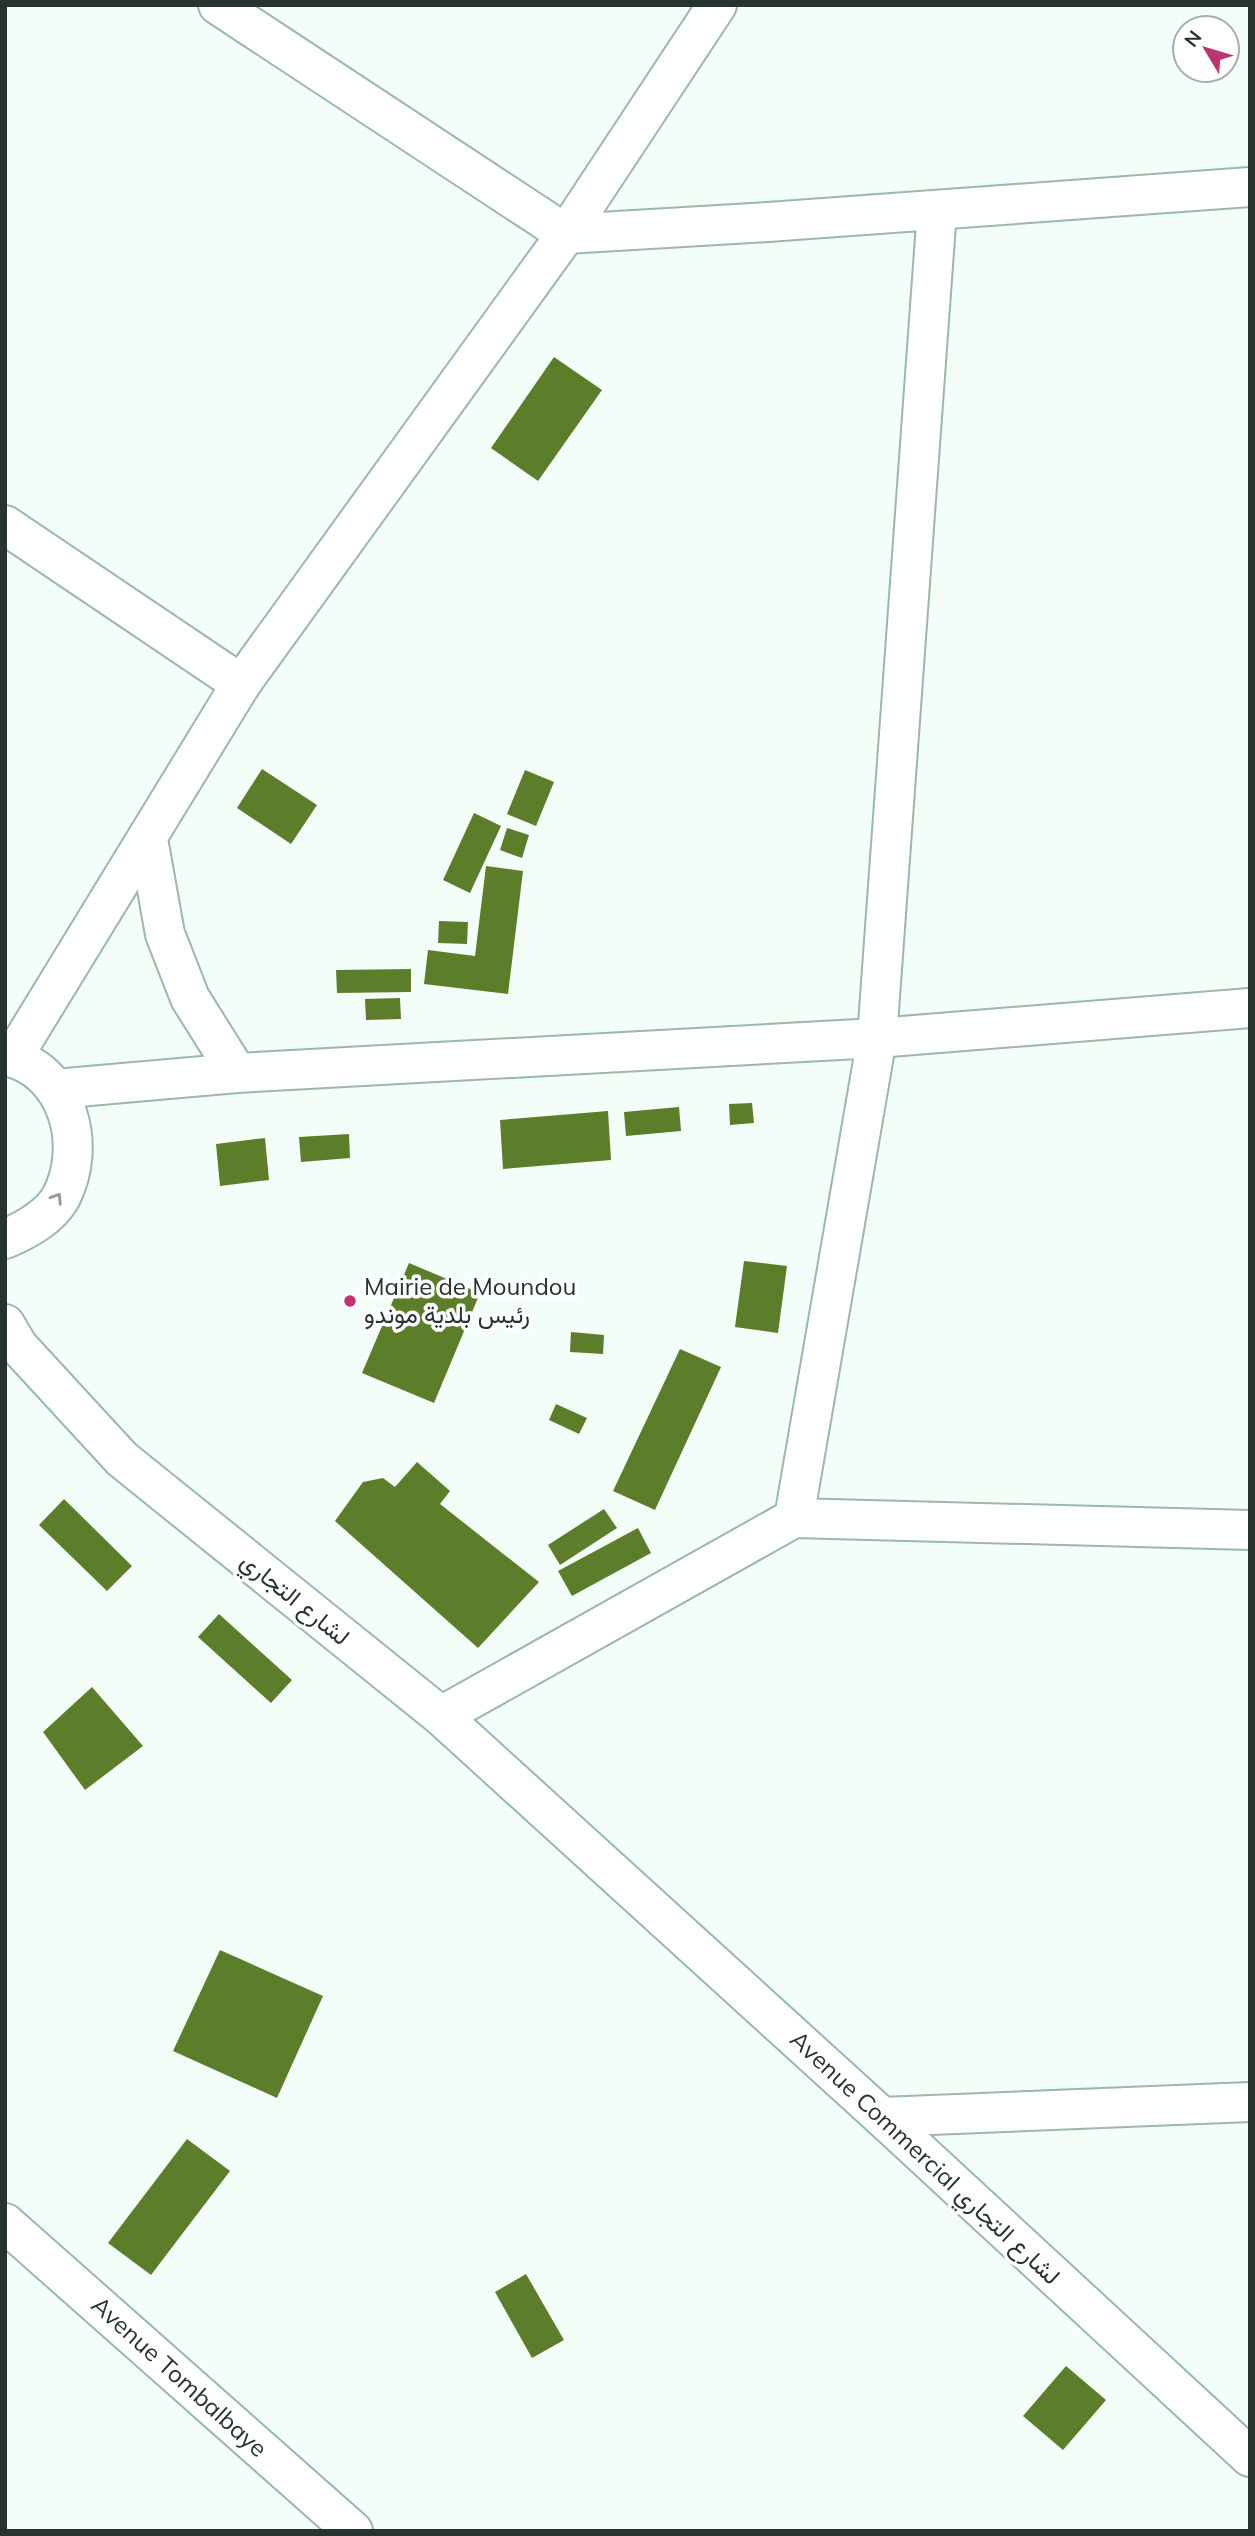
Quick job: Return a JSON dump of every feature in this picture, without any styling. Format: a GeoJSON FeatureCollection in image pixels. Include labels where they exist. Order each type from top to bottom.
{"type":"FeatureCollection","features":[{"type":"Feature","properties":{"kind":"street"},"geometry":{"type":"LineString","coordinates":[[218,5],[566,234],[1250,187]]}},
{"type":"Feature","properties":{"kind":"street"},"geometry":{"type":"LineString","coordinates":[[5,1239],[33,1227],[60,1199],[74,1162],[72,1124],[55,1089],[37,1070],[9,1057],[148,839],[242,684],[566,234],[717,5]]}},
{"type":"Feature","properties":{"kind":"street"},"geometry":{"type":"LineString","coordinates":[[793,1518],[877,1038],[937,210]]}},
{"type":"Feature","properties":{"kind":"street"},"geometry":{"type":"LineString","coordinates":[[5,525],[242,684]]}},
{"type":"Feature","properties":{"kind":"street"},"geometry":{"type":"LineString","coordinates":[[148,839],[165,934],[190,999],[237,1073]]}},
{"type":"Feature","properties":{"kind":"street"},"geometry":{"type":"LineString","coordinates":[[55,1089],[237,1073],[877,1038],[1250,1008]]}},
{"type":"Feature","properties":{"kind":"street","name":"لشارع التجاري"},"geometry":{"type":"LineString","coordinates":[[5,1324],[18,1346],[122,1459],[441,1716],[600,1859]]}},
{"type":"Feature","properties":{"kind":"street"},"geometry":{"type":"LineString","coordinates":[[441,1716],[793,1518],[1250,1530]]}},
{"type":"Feature","properties":{"kind":"street","name":"Avenue Commercial لشارع التجاري"},"geometry":{"type":"LineString","coordinates":[[600,1859],[1250,2457]]}},
{"type":"Feature","properties":{"kind":"street"},"geometry":{"type":"LineString","coordinates":[[882,2117],[1250,2102]]}},
{"type":"Feature","properties":{"kind":"street","name":"Avenue Tombalbaye"},"geometry":{"type":"LineString","coordinates":[[5,2223],[353,2531]]}},
{"type":"Feature","properties":{"kind":"building"},"geometry":{"type":"Polygon","coordinates":[[[554,357],[602,390],[538,481],[491,448],[554,357]]]}},
{"type":"Feature","properties":{"kind":"building"},"geometry":{"type":"Polygon","coordinates":[[[262,769],[317,805],[291,844],[237,808],[262,769]]]}},
{"type":"Feature","properties":{"kind":"building"},"geometry":{"type":"Polygon","coordinates":[[[525,770],[554,782],[536,826],[507,814],[525,770]]]}},
{"type":"Feature","properties":{"kind":"building"},"geometry":{"type":"Polygon","coordinates":[[[474,813],[501,826],[470,893],[443,880],[474,813]]]}},
{"type":"Feature","properties":{"kind":"building"},"geometry":{"type":"Polygon","coordinates":[[[507,828],[529,835],[522,858],[500,850],[507,828]]]}},
{"type":"Feature","properties":{"kind":"building"},"geometry":{"type":"Polygon","coordinates":[[[486,866],[523,871],[508,994],[424,984],[428,950],[475,956],[486,866]]]}},
{"type":"Feature","properties":{"kind":"building"},"geometry":{"type":"Polygon","coordinates":[[[439,921],[468,922],[467,944],[438,943],[439,921]]]}},
{"type":"Feature","properties":{"kind":"building"},"geometry":{"type":"Polygon","coordinates":[[[411,969],[411,992],[337,993],[336,970],[411,969]]]}},
{"type":"Feature","properties":{"kind":"building"},"geometry":{"type":"Polygon","coordinates":[[[400,998],[401,1019],[366,1020],[365,999],[400,998]]]}},
{"type":"Feature","properties":{"kind":"building"},"geometry":{"type":"Polygon","coordinates":[[[752,1103],[754,1123],[730,1125],[729,1104],[752,1103]]]}},
{"type":"Feature","properties":{"kind":"building"},"geometry":{"type":"Polygon","coordinates":[[[679,1107],[681,1131],[626,1136],[624,1112],[679,1107]]]}},
{"type":"Feature","properties":{"kind":"building"},"geometry":{"type":"Polygon","coordinates":[[[608,1111],[611,1160],[503,1169],[500,1120],[608,1111]]]}},
{"type":"Feature","properties":{"kind":"building"},"geometry":{"type":"Polygon","coordinates":[[[349,1134],[350,1158],[301,1162],[299,1137],[349,1134]]]}},
{"type":"Feature","properties":{"kind":"building"},"geometry":{"type":"Polygon","coordinates":[[[265,1138],[269,1180],[220,1186],[216,1144],[265,1138]]]}},
{"type":"Feature","properties":{"kind":"building"},"geometry":{"type":"Polygon","coordinates":[[[744,1261],[787,1266],[778,1333],[735,1327],[744,1261]]]}},
{"type":"Feature","properties":{"kind":"building"},"geometry":{"type":"Polygon","coordinates":[[[409,1263],[480,1293],[434,1403],[362,1373],[409,1263]]]}},
{"type":"Feature","properties":{"kind":"building"},"geometry":{"type":"Polygon","coordinates":[[[571,1332],[604,1335],[603,1354],[570,1352],[571,1332]]]}},
{"type":"Feature","properties":{"kind":"building"},"geometry":{"type":"Polygon","coordinates":[[[680,1349],[721,1367],[655,1510],[613,1491],[680,1349]]]}},
{"type":"Feature","properties":{"kind":"building"},"geometry":{"type":"Polygon","coordinates":[[[556,1404],[587,1418],[579,1434],[549,1420],[556,1404]]]}},
{"type":"Feature","properties":{"kind":"building"},"geometry":{"type":"Polygon","coordinates":[[[417,1462],[450,1491],[440,1504],[539,1582],[478,1648],[335,1521],[363,1482],[383,1478],[395,1487],[417,1462]]]}},
{"type":"Feature","properties":{"kind":"building"},"geometry":{"type":"Polygon","coordinates":[[[64,1499],[132,1566],[107,1591],[39,1525],[64,1499]]]}},
{"type":"Feature","properties":{"kind":"building"},"geometry":{"type":"Polygon","coordinates":[[[604,1509],[617,1528],[560,1565],[548,1545],[604,1509]]]}},
{"type":"Feature","properties":{"kind":"building"},"geometry":{"type":"Polygon","coordinates":[[[638,1528],[651,1553],[572,1596],[558,1571],[638,1528]]]}},
{"type":"Feature","properties":{"kind":"building"},"geometry":{"type":"Polygon","coordinates":[[[219,1614],[292,1680],[271,1703],[198,1637],[219,1614]]]}},
{"type":"Feature","properties":{"kind":"building"},"geometry":{"type":"Polygon","coordinates":[[[92,1687],[143,1746],[85,1790],[43,1732],[92,1687]]]}},
{"type":"Feature","properties":{"kind":"building"},"geometry":{"type":"Polygon","coordinates":[[[220,1950],[323,1996],[277,2098],[173,2051],[220,1950]]]}},
{"type":"Feature","properties":{"kind":"building"},"geometry":{"type":"Polygon","coordinates":[[[187,2139],[230,2171],[151,2275],[108,2243],[187,2139]]]}},
{"type":"Feature","properties":{"kind":"building"},"geometry":{"type":"Polygon","coordinates":[[[526,2274],[564,2340],[532,2358],[495,2292],[526,2274]]]}},
{"type":"Feature","properties":{"kind":"building"},"geometry":{"type":"Polygon","coordinates":[[[1066,2366],[1106,2400],[1063,2450],[1023,2416],[1066,2366]]]}},
{"type":"Feature","properties":{"kind":"place","name":"Mairie de Moundou رئيس بلدية موندو"},"geometry":{"type":"Point","coordinates":[350,1301]}}]}
